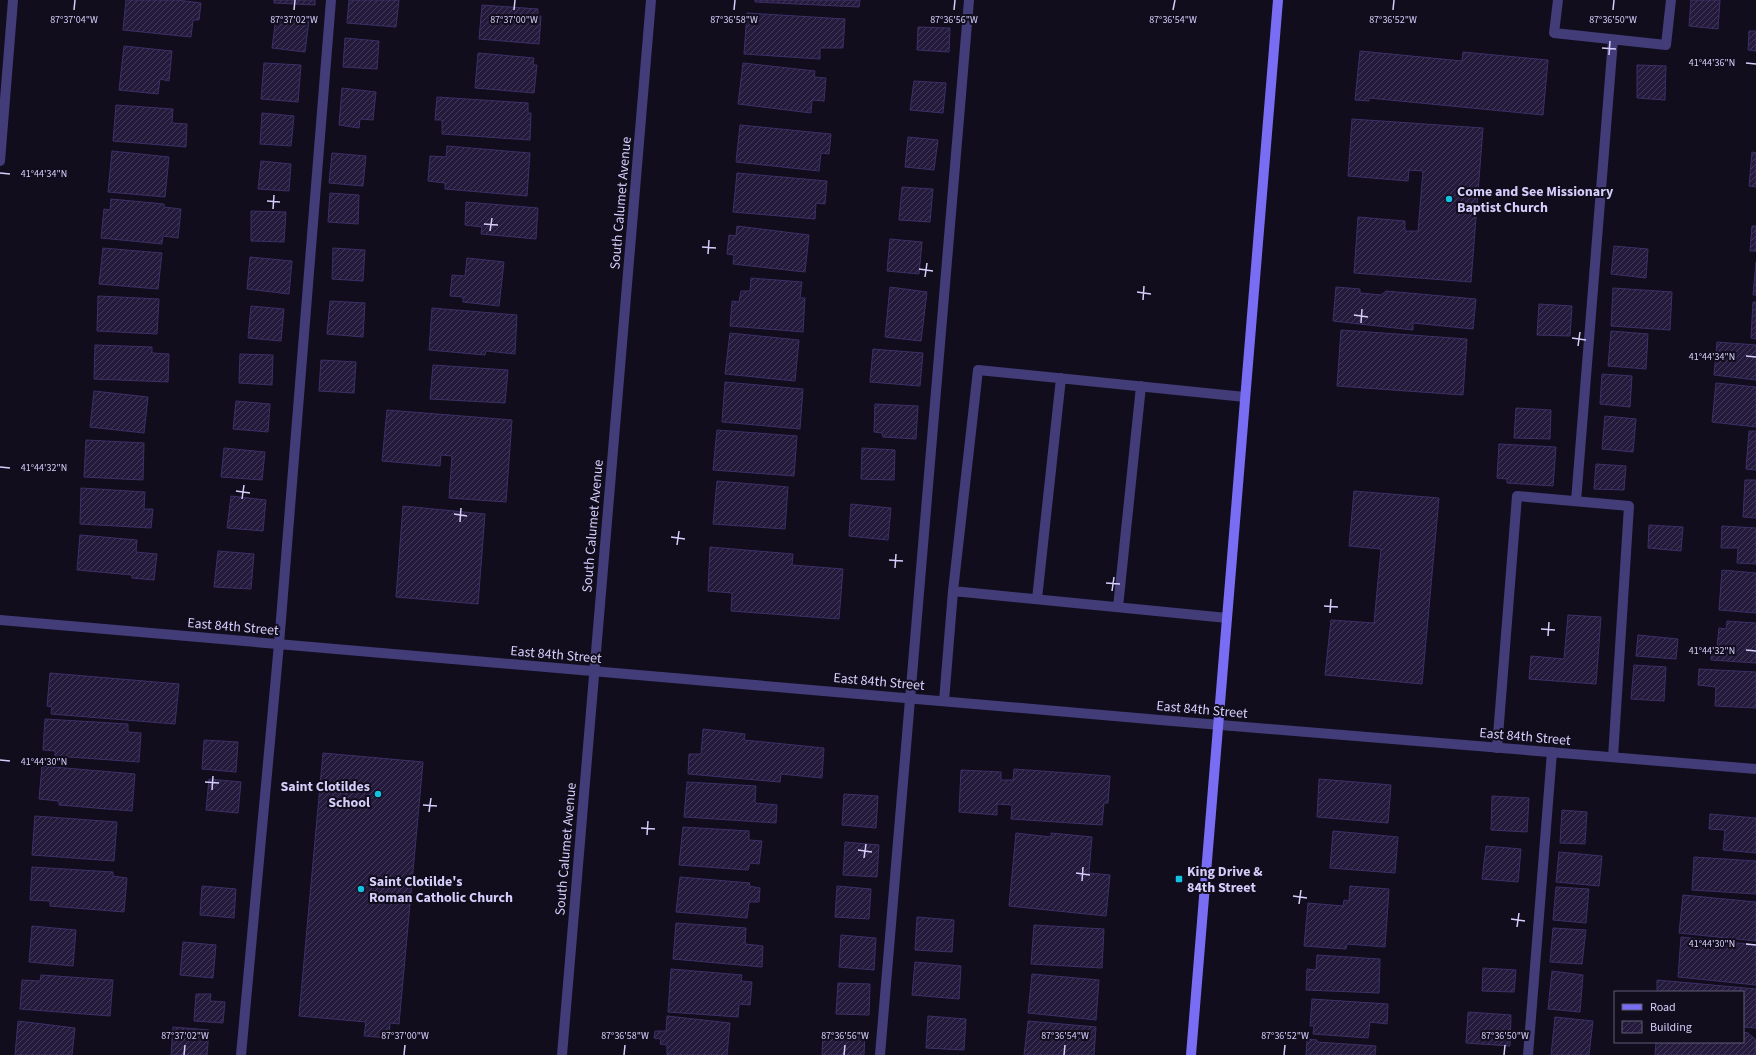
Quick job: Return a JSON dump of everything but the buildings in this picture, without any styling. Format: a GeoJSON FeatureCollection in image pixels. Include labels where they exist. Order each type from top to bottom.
{"type":"FeatureCollection","features":[{"type":"Feature","properties":{"kind":"street"},"geometry":{"type":"LineString","coordinates":[[0,161],[13,0]]}},
{"type":"Feature","properties":{"kind":"street"},"geometry":{"type":"LineString","coordinates":[[242,1055],[279,644],[331,0]]}},
{"type":"Feature","properties":{"kind":"street","name":"South Calumet Avenue"},"geometry":{"type":"LineString","coordinates":[[562,1055],[651,0]]}},
{"type":"Feature","properties":{"kind":"street"},"geometry":{"type":"LineString","coordinates":[[880,1055],[969,0]]}},
{"type":"Feature","properties":{"kind":"street"},"geometry":{"type":"LineString","coordinates":[[1191,1055],[1278,0]]}},
{"type":"Feature","properties":{"kind":"street"},"geometry":{"type":"LineString","coordinates":[[1558,0],[1554,33],[1666,45],[1671,0]]}},
{"type":"Feature","properties":{"kind":"street"},"geometry":{"type":"LineString","coordinates":[[1576,501],[1613,40]]}},
{"type":"Feature","properties":{"kind":"street"},"geometry":{"type":"LineString","coordinates":[[944,701],[953,591],[978,370],[1245,397]]}},
{"type":"Feature","properties":{"kind":"street"},"geometry":{"type":"LineString","coordinates":[[1037,599],[1061,378]]}},
{"type":"Feature","properties":{"kind":"street"},"geometry":{"type":"LineString","coordinates":[[1118,607],[1141,386]]}},
{"type":"Feature","properties":{"kind":"street"},"geometry":{"type":"LineString","coordinates":[[1497,748],[1517,496],[1629,506],[1613,757]]}},
{"type":"Feature","properties":{"kind":"street"},"geometry":{"type":"LineString","coordinates":[[953,591],[1227,618]]}},
{"type":"Feature","properties":{"kind":"street","name":"East 84th Street"},"geometry":{"type":"LineString","coordinates":[[0,620],[1756,769]]}},
{"type":"Feature","properties":{"kind":"street"},"geometry":{"type":"LineString","coordinates":[[1528,1055],[1552,752]]}},
{"type":"Feature","properties":{"kind":"place","name":"Come and See Missionary Baptist Church"},"geometry":{"type":"Point","coordinates":[1449,199]}},
{"type":"Feature","properties":{"kind":"place","name":"Saint Clotildes School"},"geometry":{"type":"Point","coordinates":[378,794]}},
{"type":"Feature","properties":{"kind":"place","name":"King Drive & 84th Street"},"geometry":{"type":"Point","coordinates":[1179,879]}},
{"type":"Feature","properties":{"kind":"place","name":"Saint Clotilde's Roman Catholic Church"},"geometry":{"type":"Point","coordinates":[361,889]}}]}
